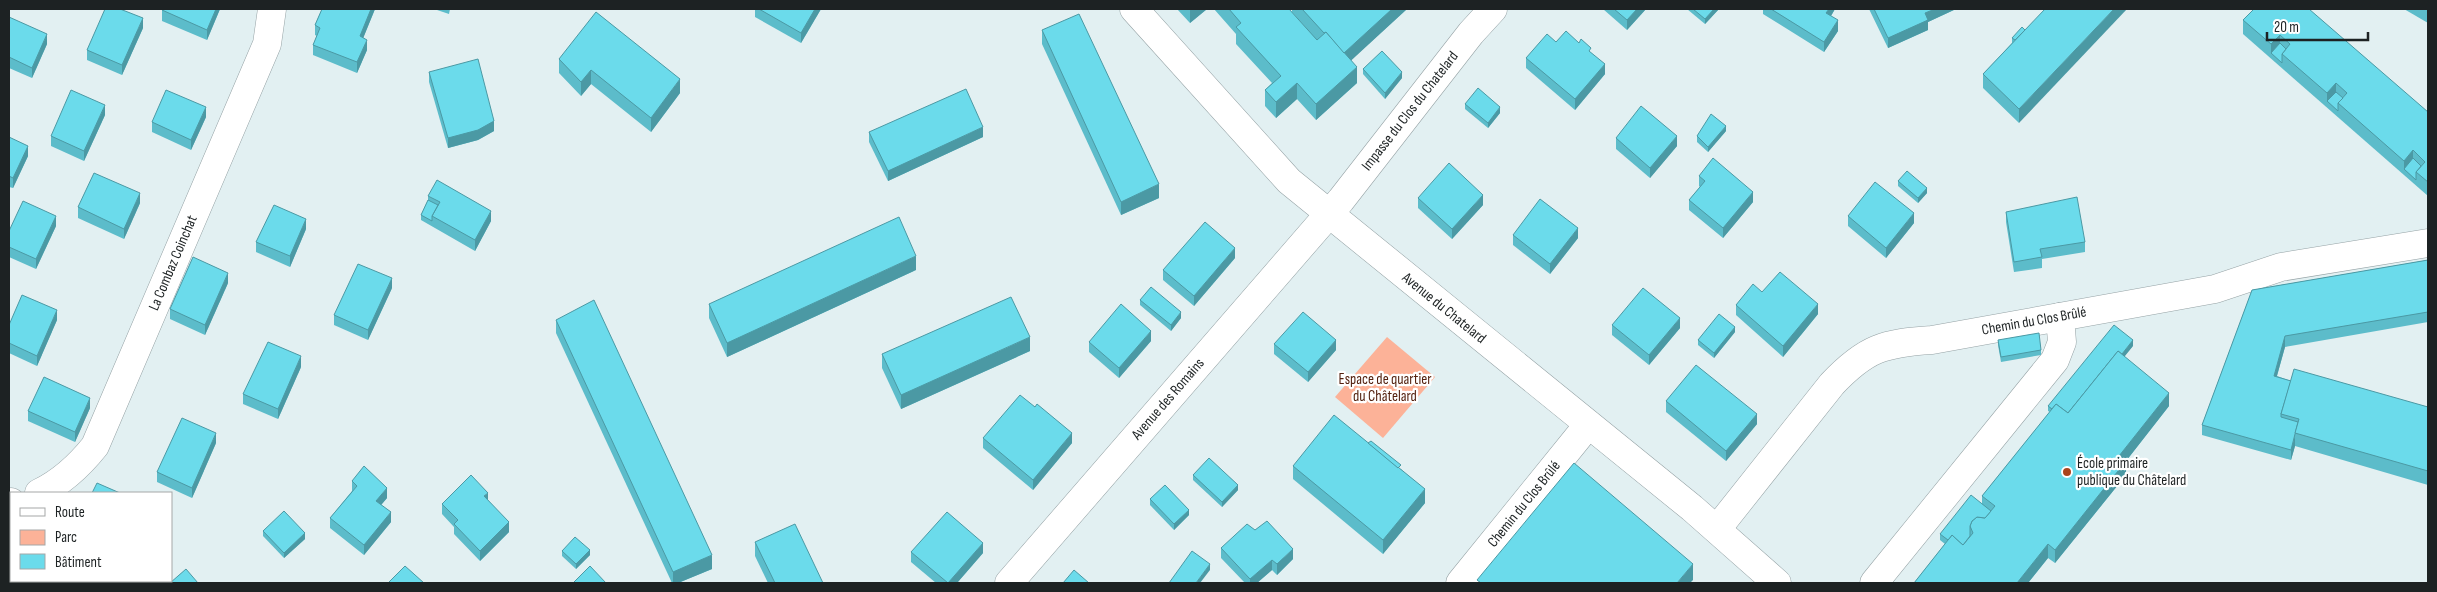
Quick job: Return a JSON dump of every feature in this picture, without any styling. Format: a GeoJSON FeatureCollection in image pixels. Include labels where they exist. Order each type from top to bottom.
{"type":"FeatureCollection","features":[{"type":"Feature","properties":{"kind":"street","name":"La Combaz Coinchat"},"geometry":{"type":"LineString","coordinates":[[41,492],[78,468],[95,446],[267,44],[272,9]]}},
{"type":"Feature","properties":{"kind":"street","name":"Avenue du Chatelard"},"geometry":{"type":"LineString","coordinates":[[1134,9],[1289,181],[1717,529],[1777,583]]}},
{"type":"Feature","properties":{"kind":"street","name":"Impasse du Clos du Chatelard"},"geometry":{"type":"LineString","coordinates":[[1328,214],[1471,32],[1493,9]]}},
{"type":"Feature","properties":{"kind":"street","name":"Avenue des Romains"},"geometry":{"type":"LineString","coordinates":[[1009,583],[1328,214]]}},
{"type":"Feature","properties":{"kind":"street","name":"Chemin du Clos Brûlé"},"geometry":{"type":"LineString","coordinates":[[1717,529],[1820,398],[1846,369],[1878,347],[1896,342],[1932,340],[2214,289],[2281,267],[2428,243]]}},
{"type":"Feature","properties":{"kind":"street"},"geometry":{"type":"LineString","coordinates":[[1874,583],[2055,360],[2062,342],[2060,317]]}},
{"type":"Feature","properties":{"kind":"street","name":"Chemin du Clos Brûlé"},"geometry":{"type":"LineString","coordinates":[[1460,583],[1588,425]]}},
{"type":"Feature","properties":{"kind":"green space","name":"Espace de quartier du Châtelard"},"geometry":{"type":"Polygon","coordinates":[[[1387,337],[1435,377],[1383,438],[1335,397],[1387,337]]]}},
{"type":"Feature","properties":{"kind":"building"},"geometry":{"type":"Polygon","coordinates":[[[105,9],[120,9],[143,18],[122,65],[87,50],[105,9]]]}},
{"type":"Feature","properties":{"kind":"building"},"geometry":{"type":"Polygon","coordinates":[[[163,9],[216,9],[207,30],[163,9]]]}},
{"type":"Feature","properties":{"kind":"building"},"geometry":{"type":"Polygon","coordinates":[[[322,9],[371,9],[360,36],[367,40],[357,62],[313,45],[320,28],[315,25],[322,9]]]}},
{"type":"Feature","properties":{"kind":"building"},"geometry":{"type":"Polygon","coordinates":[[[759,9],[815,9],[801,33],[759,9]]]}},
{"type":"Feature","properties":{"kind":"building"},"geometry":{"type":"Polygon","coordinates":[[[1229,9],[1289,9],[1317,40],[1326,32],[1357,67],[1316,104],[1297,83],[1276,102],[1265,90],[1281,76],[1236,27],[1241,23],[1229,9]]]}},
{"type":"Feature","properties":{"kind":"building"},"geometry":{"type":"Polygon","coordinates":[[[1302,9],[1392,9],[1344,53],[1302,9]]]}},
{"type":"Feature","properties":{"kind":"building"},"geometry":{"type":"Polygon","coordinates":[[[1614,9],[1637,9],[1627,20],[1614,9]]]}},
{"type":"Feature","properties":{"kind":"building"},"geometry":{"type":"Polygon","coordinates":[[[1693,9],[1714,9],[1705,19],[1693,9]]]}},
{"type":"Feature","properties":{"kind":"building"},"geometry":{"type":"Polygon","coordinates":[[[1771,9],[1829,9],[1826,13],[1838,20],[1824,42],[1771,9]]]}},
{"type":"Feature","properties":{"kind":"building"},"geometry":{"type":"Polygon","coordinates":[[[1874,9],[1935,9],[1925,13],[1928,20],[1888,38],[1874,9]]]}},
{"type":"Feature","properties":{"kind":"building"},"geometry":{"type":"Polygon","coordinates":[[[2045,9],[2114,9],[2019,109],[1983,74],[2045,9]]]}},
{"type":"Feature","properties":{"kind":"building"},"geometry":{"type":"Polygon","coordinates":[[[2254,9],[2309,9],[2428,112],[2428,182],[2416,172],[2425,162],[2413,150],[2404,161],[2338,103],[2347,93],[2336,83],[2327,93],[2282,54],[2290,44],[2280,35],[2271,44],[2243,20],[2254,9]]]}},
{"type":"Feature","properties":{"kind":"building"},"geometry":{"type":"Polygon","coordinates":[[[596,12],[680,79],[651,118],[591,70],[581,82],[559,59],[596,12]]]}},
{"type":"Feature","properties":{"kind":"building"},"geometry":{"type":"Polygon","coordinates":[[[1079,14],[1159,184],[1121,202],[1042,30],[1079,14]]]}},
{"type":"Feature","properties":{"kind":"building"},"geometry":{"type":"Polygon","coordinates":[[[9,17],[47,34],[32,68],[9,57],[9,17]]]}},
{"type":"Feature","properties":{"kind":"building"},"geometry":{"type":"Polygon","coordinates":[[[2022,27],[2025,30],[2015,40],[2012,38],[2022,27]]]}},
{"type":"Feature","properties":{"kind":"building"},"geometry":{"type":"Polygon","coordinates":[[[1566,31],[1579,43],[1581,39],[1591,48],[1589,51],[1605,64],[1575,99],[1526,58],[1547,34],[1556,42],[1566,31]]]}},
{"type":"Feature","properties":{"kind":"building"},"geometry":{"type":"Polygon","coordinates":[[[2280,43],[2286,49],[2282,54],[2282,63],[2271,53],[2280,43]]]}},
{"type":"Feature","properties":{"kind":"building"},"geometry":{"type":"Polygon","coordinates":[[[1382,51],[1402,72],[1385,93],[1363,69],[1382,51]]]}},
{"type":"Feature","properties":{"kind":"building"},"geometry":{"type":"Polygon","coordinates":[[[478,59],[494,121],[478,130],[448,138],[429,72],[478,59]]]}},
{"type":"Feature","properties":{"kind":"building"},"geometry":{"type":"Polygon","coordinates":[[[1478,88],[1500,107],[1488,123],[1465,104],[1478,88]]]}},
{"type":"Feature","properties":{"kind":"building"},"geometry":{"type":"Polygon","coordinates":[[[966,89],[983,127],[888,171],[869,132],[966,89]]]}},
{"type":"Feature","properties":{"kind":"building"},"geometry":{"type":"Polygon","coordinates":[[[71,90],[105,105],[84,151],[51,136],[71,90]]]}},
{"type":"Feature","properties":{"kind":"building"},"geometry":{"type":"Polygon","coordinates":[[[166,90],[206,107],[191,140],[152,122],[166,90]]]}},
{"type":"Feature","properties":{"kind":"building"},"geometry":{"type":"Polygon","coordinates":[[[2336,92],[2343,98],[2338,103],[2338,111],[2327,101],[2336,92]]]}},
{"type":"Feature","properties":{"kind":"building"},"geometry":{"type":"Polygon","coordinates":[[[1641,106],[1677,136],[1650,168],[1616,138],[1641,106]]]}},
{"type":"Feature","properties":{"kind":"building"},"geometry":{"type":"Polygon","coordinates":[[[1711,114],[1726,126],[1708,147],[1697,136],[1711,114]]]}},
{"type":"Feature","properties":{"kind":"building"},"geometry":{"type":"Polygon","coordinates":[[[9,137],[28,146],[13,178],[9,176],[9,137]]]}},
{"type":"Feature","properties":{"kind":"building"},"geometry":{"type":"Polygon","coordinates":[[[1713,158],[1753,192],[1723,228],[1689,200],[1705,181],[1699,176],[1713,158]]]}},
{"type":"Feature","properties":{"kind":"building"},"geometry":{"type":"Polygon","coordinates":[[[2413,158],[2421,166],[2416,172],[2416,180],[2404,169],[2413,158]]]}},
{"type":"Feature","properties":{"kind":"building"},"geometry":{"type":"Polygon","coordinates":[[[1449,163],[1483,195],[1452,229],[1418,198],[1449,163]]]}},
{"type":"Feature","properties":{"kind":"building"},"geometry":{"type":"Polygon","coordinates":[[[1907,171],[1927,188],[1918,198],[1898,181],[1907,171]]]}},
{"type":"Feature","properties":{"kind":"building"},"geometry":{"type":"Polygon","coordinates":[[[94,173],[140,193],[124,229],[78,207],[94,173]]]}},
{"type":"Feature","properties":{"kind":"building"},"geometry":{"type":"Polygon","coordinates":[[[437,180],[491,211],[475,240],[432,216],[440,202],[428,196],[437,180]]]}},
{"type":"Feature","properties":{"kind":"building"},"geometry":{"type":"Polygon","coordinates":[[[1875,182],[1914,213],[1886,248],[1848,216],[1875,182]]]}},
{"type":"Feature","properties":{"kind":"building"},"geometry":{"type":"Polygon","coordinates":[[[2077,197],[2085,242],[2040,249],[2042,257],[2014,262],[2006,212],[2077,197]]]}},
{"type":"Feature","properties":{"kind":"building"},"geometry":{"type":"Polygon","coordinates":[[[1540,199],[1578,228],[1550,264],[1513,235],[1540,199]]]}},
{"type":"Feature","properties":{"kind":"building"},"geometry":{"type":"Polygon","coordinates":[[[428,200],[438,205],[432,216],[432,221],[421,215],[428,200]]]}},
{"type":"Feature","properties":{"kind":"building"},"geometry":{"type":"Polygon","coordinates":[[[23,201],[56,216],[36,259],[9,247],[9,231],[23,201]]]}},
{"type":"Feature","properties":{"kind":"building"},"geometry":{"type":"Polygon","coordinates":[[[274,205],[306,219],[290,256],[256,242],[274,205]]]}},
{"type":"Feature","properties":{"kind":"building"},"geometry":{"type":"Polygon","coordinates":[[[899,217],[916,256],[727,343],[709,304],[899,217]]]}},
{"type":"Feature","properties":{"kind":"building"},"geometry":{"type":"Polygon","coordinates":[[[1205,222],[1235,248],[1194,296],[1163,270],[1205,222]]]}},
{"type":"Feature","properties":{"kind":"building"},"geometry":{"type":"Polygon","coordinates":[[[193,257],[228,273],[205,325],[170,309],[193,257]]]}},
{"type":"Feature","properties":{"kind":"building"},"geometry":{"type":"Polygon","coordinates":[[[2428,260],[2428,312],[2285,336],[2274,376],[2291,381],[2281,417],[2298,422],[2291,450],[2202,425],[2252,290],[2428,260]]]}},
{"type":"Feature","properties":{"kind":"building"},"geometry":{"type":"Polygon","coordinates":[[[358,264],[392,278],[368,330],[334,315],[358,264]]]}},
{"type":"Feature","properties":{"kind":"building"},"geometry":{"type":"Polygon","coordinates":[[[1780,272],[1818,304],[1783,346],[1736,305],[1753,284],[1762,292],[1780,272]]]}},
{"type":"Feature","properties":{"kind":"building"},"geometry":{"type":"Polygon","coordinates":[[[1151,287],[1181,312],[1171,325],[1140,300],[1151,287]]]}},
{"type":"Feature","properties":{"kind":"building"},"geometry":{"type":"Polygon","coordinates":[[[1643,288],[1680,318],[1649,355],[1612,325],[1643,288]]]}},
{"type":"Feature","properties":{"kind":"building"},"geometry":{"type":"Polygon","coordinates":[[[22,295],[57,310],[37,356],[9,343],[9,325],[22,295]]]}},
{"type":"Feature","properties":{"kind":"building"},"geometry":{"type":"Polygon","coordinates":[[[1011,297],[1030,337],[901,395],[882,354],[1011,297]]]}},
{"type":"Feature","properties":{"kind":"building"},"geometry":{"type":"Polygon","coordinates":[[[594,300],[712,555],[673,572],[556,320],[594,300]]]}},
{"type":"Feature","properties":{"kind":"building"},"geometry":{"type":"Polygon","coordinates":[[[1121,304],[1151,331],[1119,368],[1089,342],[1121,304]]]}},
{"type":"Feature","properties":{"kind":"building"},"geometry":{"type":"Polygon","coordinates":[[[1303,312],[1336,340],[1308,372],[1274,344],[1303,312]]]}},
{"type":"Feature","properties":{"kind":"building"},"geometry":{"type":"Polygon","coordinates":[[[1719,314],[1735,327],[1714,353],[1698,340],[1719,314]]]}},
{"type":"Feature","properties":{"kind":"building"},"geometry":{"type":"Polygon","coordinates":[[[2114,325],[2133,340],[2122,354],[2118,351],[2068,413],[2056,404],[2052,409],[2048,406],[2114,325]]]}},
{"type":"Feature","properties":{"kind":"building"},"geometry":{"type":"Polygon","coordinates":[[[2039,333],[2041,350],[2001,357],[1998,340],[2039,333]]]}},
{"type":"Feature","properties":{"kind":"building"},"geometry":{"type":"Polygon","coordinates":[[[268,342],[301,356],[278,409],[243,394],[268,342]]]}},
{"type":"Feature","properties":{"kind":"building","name":"École primaire publique du Châtelard"},"geometry":{"type":"Polygon","coordinates":[[[2118,351],[2169,393],[2119,456],[2126,461],[2055,550],[2048,544],[2017,583],[1914,583],[1952,535],[1963,545],[1973,533],[1970,526],[1972,521],[1977,517],[1985,518],[1995,506],[1982,496],[2056,404],[2068,413],[2118,351]]]}},
{"type":"Feature","properties":{"kind":"building"},"geometry":{"type":"Polygon","coordinates":[[[1696,365],[1757,414],[1726,451],[1666,401],[1696,365]]]}},
{"type":"Feature","properties":{"kind":"building"},"geometry":{"type":"Polygon","coordinates":[[[2294,369],[2428,407],[2428,471],[2295,433],[2299,419],[2281,414],[2294,369]]]}},
{"type":"Feature","properties":{"kind":"building"},"geometry":{"type":"Polygon","coordinates":[[[44,377],[90,398],[75,432],[28,411],[44,377]]]}},
{"type":"Feature","properties":{"kind":"building"},"geometry":{"type":"Polygon","coordinates":[[[1020,395],[1035,407],[1037,404],[1072,433],[1033,480],[983,438],[1020,395]]]}},
{"type":"Feature","properties":{"kind":"building"},"geometry":{"type":"Polygon","coordinates":[[[1334,415],[1425,489],[1383,540],[1293,466],[1334,415]]]}},
{"type":"Feature","properties":{"kind":"building"},"geometry":{"type":"Polygon","coordinates":[[[182,418],[216,433],[192,488],[157,472],[182,418]]]}},
{"type":"Feature","properties":{"kind":"building"},"geometry":{"type":"Polygon","coordinates":[[[1371,441],[1401,465],[1398,468],[1368,443],[1371,441]]]}},
{"type":"Feature","properties":{"kind":"building"},"geometry":{"type":"Polygon","coordinates":[[[1209,458],[1238,485],[1222,502],[1193,475],[1209,458]]]}},
{"type":"Feature","properties":{"kind":"building"},"geometry":{"type":"Polygon","coordinates":[[[1574,463],[1693,564],[1677,583],[1481,583],[1477,580],[1574,463]]]}},
{"type":"Feature","properties":{"kind":"building"},"geometry":{"type":"Polygon","coordinates":[[[364,466],[387,488],[376,501],[391,512],[364,545],[330,518],[357,486],[352,481],[364,466]]]}},
{"type":"Feature","properties":{"kind":"building"},"geometry":{"type":"Polygon","coordinates":[[[471,475],[488,493],[484,496],[509,522],[480,551],[454,524],[458,520],[442,504],[471,475]]]}},
{"type":"Feature","properties":{"kind":"building"},"geometry":{"type":"Polygon","coordinates":[[[97,483],[118,492],[92,492],[97,483]]]}},
{"type":"Feature","properties":{"kind":"building"},"geometry":{"type":"Polygon","coordinates":[[[1165,485],[1189,510],[1174,524],[1150,499],[1165,485]]]}},
{"type":"Feature","properties":{"kind":"building"},"geometry":{"type":"Polygon","coordinates":[[[1971,495],[1991,511],[1985,518],[1977,517],[1972,521],[1970,536],[1963,545],[1952,535],[1948,540],[1940,534],[1971,495]]]}},
{"type":"Feature","properties":{"kind":"building"},"geometry":{"type":"Polygon","coordinates":[[[284,511],[305,533],[284,553],[263,531],[284,511]]]}},
{"type":"Feature","properties":{"kind":"building"},"geometry":{"type":"Polygon","coordinates":[[[947,512],[983,543],[948,583],[911,552],[947,512]]]}},
{"type":"Feature","properties":{"kind":"building"},"geometry":{"type":"Polygon","coordinates":[[[1267,521],[1293,549],[1277,564],[1272,560],[1250,579],[1221,548],[1247,524],[1255,530],[1267,521]]]}},
{"type":"Feature","properties":{"kind":"building"},"geometry":{"type":"Polygon","coordinates":[[[795,524],[823,583],[775,583],[755,542],[795,524]]]}},
{"type":"Feature","properties":{"kind":"building"},"geometry":{"type":"Polygon","coordinates":[[[575,537],[590,550],[576,564],[562,551],[575,537]]]}},
{"type":"Feature","properties":{"kind":"building"},"geometry":{"type":"Polygon","coordinates":[[[1192,551],[1210,564],[1196,583],[1169,583],[1192,551]]]}},
{"type":"Feature","properties":{"kind":"building"},"geometry":{"type":"Polygon","coordinates":[[[405,566],[424,583],[388,583],[405,566]]]}},
{"type":"Feature","properties":{"kind":"building"},"geometry":{"type":"Polygon","coordinates":[[[590,566],[606,583],[573,583],[590,566]]]}},
{"type":"Feature","properties":{"kind":"building"},"geometry":{"type":"Polygon","coordinates":[[[186,569],[198,583],[170,583],[186,569]]]}},
{"type":"Feature","properties":{"kind":"building"},"geometry":{"type":"Polygon","coordinates":[[[1074,570],[1089,583],[1063,583],[1074,570]]]}},
{"type":"Feature","properties":{"kind":"place","name":"École primaire publique du Châtelard"},"geometry":{"type":"Point","coordinates":[2067,472]}}]}
